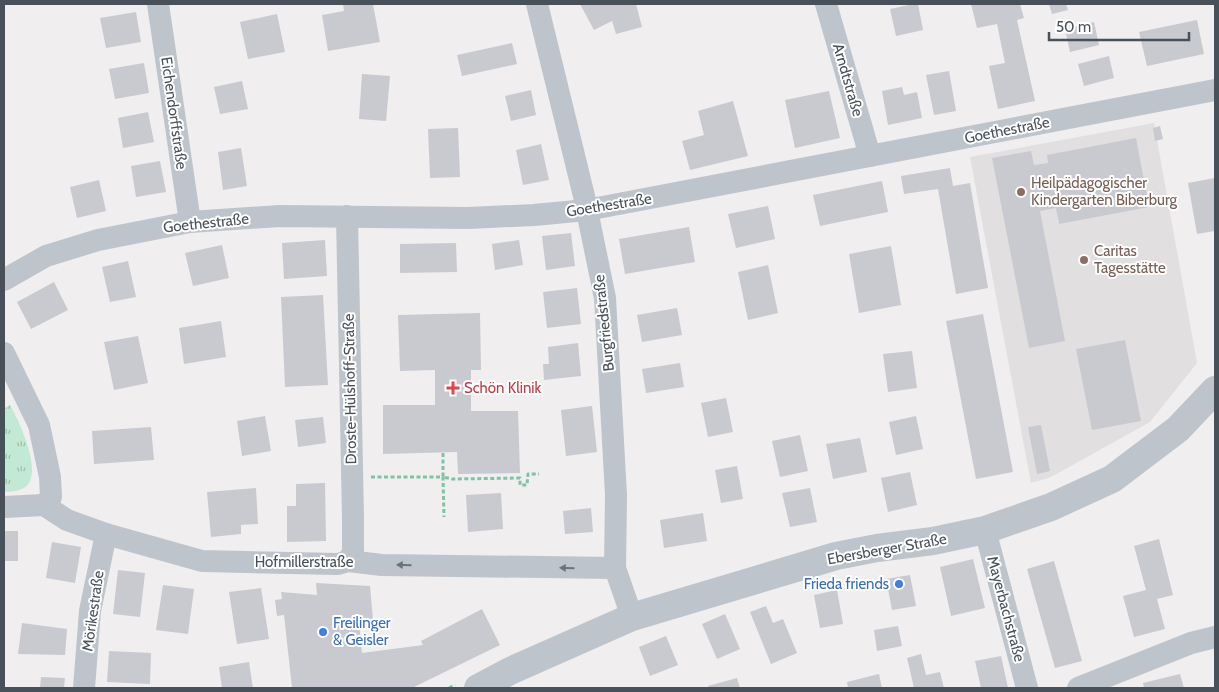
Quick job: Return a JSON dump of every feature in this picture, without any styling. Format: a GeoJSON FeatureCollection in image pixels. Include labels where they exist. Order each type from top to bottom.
{"type":"FeatureCollection","features":[{"type":"Feature","properties":{"kind":"street","name":"Eichendorffstraße"},"geometry":{"type":"LineString","coordinates":[[158,4],[190,222]]}},
{"type":"Feature","properties":{"kind":"street","name":"Burgfriedstraße"},"geometry":{"type":"LineString","coordinates":[[537,4],[587,210],[605,298],[616,495],[615,568],[632,617]]}},
{"type":"Feature","properties":{"kind":"street","name":"Arndtstraße"},"geometry":{"type":"LineString","coordinates":[[826,4],[870,156]]}},
{"type":"Feature","properties":{"kind":"street","name":"Goethestraße"},"geometry":{"type":"LineString","coordinates":[[4,280],[46,256],[98,240],[190,222],[280,216],[468,218],[587,210],[1215,90]]}},
{"type":"Feature","properties":{"kind":"street","name":"Droste-Hülshoff-Straße"},"geometry":{"type":"LineString","coordinates":[[347,216],[352,397],[353,552],[348,561]]}},
{"type":"Feature","properties":{"kind":"street"},"geometry":{"type":"LineString","coordinates":[[4,353],[39,424],[50,477],[51,496],[44,505],[4,507]]}},
{"type":"Feature","properties":{"kind":"street","name":"Ebersberger Straße"},"geometry":{"type":"LineString","coordinates":[[478,688],[510,671],[632,617],[836,556],[877,548],[933,542],[985,530],[1051,507],[1112,479],[1178,429],[1215,390]]}},
{"type":"Feature","properties":{"kind":"street","name":"Hofmillerstraße"},"geometry":{"type":"LineString","coordinates":[[44,505],[67,520],[106,534],[202,561],[338,564],[348,561],[392,565],[615,568]]}},
{"type":"Feature","properties":{"kind":"street","name":"Mayerbachstraße"},"geometry":{"type":"LineString","coordinates":[[985,530],[1027,688]]}},
{"type":"Feature","properties":{"kind":"street","name":"Mörikestraße"},"geometry":{"type":"LineString","coordinates":[[84,688],[90,611],[106,534]]}},
{"type":"Feature","properties":{"kind":"street"},"geometry":{"type":"LineString","coordinates":[[1078,688],[1191,643],[1215,637]]}},
{"type":"Feature","properties":{"kind":"path"},"geometry":{"type":"LineString","coordinates":[[443,453],[444,516]]}},
{"type":"Feature","properties":{"kind":"path"},"geometry":{"type":"LineString","coordinates":[[352,477],[520,478],[520,485],[527,485],[528,474],[539,474]]}},
{"type":"Feature","properties":{"kind":"shaded area","name":"Caritas Tagesstätte"},"geometry":{"type":"Polygon","coordinates":[[[1154,123],[1197,363],[1150,422],[1051,477],[1031,483],[970,157],[1154,123]]]}},
{"type":"Feature","properties":{"kind":"green space"},"geometry":{"type":"Polygon","coordinates":[[[10,405],[27,444],[32,475],[29,483],[24,488],[4,492],[4,409],[10,405]]]}},
{"type":"Feature","properties":{"kind":"building"},"geometry":{"type":"Polygon","coordinates":[[[343,4],[373,4],[380,42],[328,51],[322,15],[344,11],[343,4]]]}},
{"type":"Feature","properties":{"kind":"building"},"geometry":{"type":"Polygon","coordinates":[[[580,4],[636,4],[642,27],[616,34],[612,21],[594,30],[580,4]]]}},
{"type":"Feature","properties":{"kind":"building"},"geometry":{"type":"Polygon","coordinates":[[[918,4],[923,30],[896,36],[890,9],[918,4]]]}},
{"type":"Feature","properties":{"kind":"building"},"geometry":{"type":"Polygon","coordinates":[[[971,4],[1020,4],[1024,18],[1017,20],[1035,101],[998,109],[989,66],[1005,63],[997,24],[977,28],[971,4]]]}},
{"type":"Feature","properties":{"kind":"building"},"geometry":{"type":"Polygon","coordinates":[[[1049,4],[1066,4],[1068,10],[1052,14],[1049,4]]]}},
{"type":"Feature","properties":{"kind":"building"},"geometry":{"type":"Polygon","coordinates":[[[136,12],[141,42],[106,48],[100,18],[136,12]]]}},
{"type":"Feature","properties":{"kind":"building"},"geometry":{"type":"Polygon","coordinates":[[[277,14],[285,52],[248,59],[240,22],[277,14]]]}},
{"type":"Feature","properties":{"kind":"building"},"geometry":{"type":"Polygon","coordinates":[[[1197,20],[1204,54],[1147,66],[1139,32],[1197,20]]]}},
{"type":"Feature","properties":{"kind":"building"},"geometry":{"type":"Polygon","coordinates":[[[1094,22],[1099,45],[1070,52],[1065,29],[1094,22]]]}},
{"type":"Feature","properties":{"kind":"building"},"geometry":{"type":"Polygon","coordinates":[[[512,43],[517,64],[462,76],[457,55],[512,43]]]}},
{"type":"Feature","properties":{"kind":"building"},"geometry":{"type":"Polygon","coordinates":[[[1109,56],[1114,78],[1084,86],[1078,64],[1109,56]]]}},
{"type":"Feature","properties":{"kind":"building"},"geometry":{"type":"Polygon","coordinates":[[[144,63],[149,93],[115,99],[109,69],[144,63]]]}},
{"type":"Feature","properties":{"kind":"building"},"geometry":{"type":"Polygon","coordinates":[[[949,71],[956,111],[934,115],[926,75],[949,71]]]}},
{"type":"Feature","properties":{"kind":"building"},"geometry":{"type":"Polygon","coordinates":[[[362,74],[390,76],[386,121],[359,119],[362,74]]]}},
{"type":"Feature","properties":{"kind":"building"},"geometry":{"type":"Polygon","coordinates":[[[242,81],[248,109],[220,114],[214,87],[242,81]]]}},
{"type":"Feature","properties":{"kind":"building"},"geometry":{"type":"Polygon","coordinates":[[[902,87],[904,95],[917,92],[922,118],[888,125],[882,91],[902,87]]]}},
{"type":"Feature","properties":{"kind":"building"},"geometry":{"type":"Polygon","coordinates":[[[531,90],[536,115],[511,121],[505,96],[531,90]]]}},
{"type":"Feature","properties":{"kind":"building"},"geometry":{"type":"Polygon","coordinates":[[[829,91],[840,138],[795,148],[785,100],[829,91]]]}},
{"type":"Feature","properties":{"kind":"building"},"geometry":{"type":"Polygon","coordinates":[[[733,101],[748,156],[690,170],[682,141],[704,135],[698,111],[733,101]]]}},
{"type":"Feature","properties":{"kind":"building"},"geometry":{"type":"Polygon","coordinates":[[[148,112],[154,142],[123,148],[118,118],[148,112]]]}},
{"type":"Feature","properties":{"kind":"building"},"geometry":{"type":"Polygon","coordinates":[[[1160,126],[1163,139],[1155,141],[1153,128],[1160,126]]]}},
{"type":"Feature","properties":{"kind":"building"},"geometry":{"type":"Polygon","coordinates":[[[458,128],[460,177],[430,178],[428,129],[458,128]]]}},
{"type":"Feature","properties":{"kind":"building"},"geometry":{"type":"Polygon","coordinates":[[[1136,138],[1149,207],[1059,224],[1056,208],[1040,211],[1065,341],[1029,348],[992,158],[1031,151],[1034,165],[1048,163],[1047,155],[1136,138]]]}},
{"type":"Feature","properties":{"kind":"building"},"geometry":{"type":"Polygon","coordinates":[[[541,144],[549,180],[523,185],[516,150],[541,144]]]}},
{"type":"Feature","properties":{"kind":"building"},"geometry":{"type":"Polygon","coordinates":[[[241,148],[247,186],[223,190],[218,152],[241,148]]]}},
{"type":"Feature","properties":{"kind":"building"},"geometry":{"type":"Polygon","coordinates":[[[160,161],[166,192],[136,197],[131,166],[160,161]]]}},
{"type":"Feature","properties":{"kind":"building"},"geometry":{"type":"Polygon","coordinates":[[[950,168],[953,186],[970,183],[988,288],[956,294],[938,189],[904,194],[901,176],[950,168]]]}},
{"type":"Feature","properties":{"kind":"building"},"geometry":{"type":"Polygon","coordinates":[[[1215,178],[1215,231],[1197,234],[1188,183],[1215,178]]]}},
{"type":"Feature","properties":{"kind":"building"},"geometry":{"type":"Polygon","coordinates":[[[99,180],[106,211],[77,218],[70,187],[99,180]]]}},
{"type":"Feature","properties":{"kind":"building"},"geometry":{"type":"Polygon","coordinates":[[[882,181],[888,212],[820,226],[813,195],[882,181]]]}},
{"type":"Feature","properties":{"kind":"building"},"geometry":{"type":"Polygon","coordinates":[[[768,206],[775,239],[736,248],[728,214],[768,206]]]}},
{"type":"Feature","properties":{"kind":"building"},"geometry":{"type":"Polygon","coordinates":[[[689,227],[695,262],[625,274],[619,239],[689,227]]]}},
{"type":"Feature","properties":{"kind":"building"},"geometry":{"type":"Polygon","coordinates":[[[571,233],[575,266],[546,270],[542,236],[571,233]]]}},
{"type":"Feature","properties":{"kind":"building"},"geometry":{"type":"Polygon","coordinates":[[[325,240],[327,276],[284,279],[282,243],[325,240]]]}},
{"type":"Feature","properties":{"kind":"building"},"geometry":{"type":"Polygon","coordinates":[[[519,240],[523,265],[495,270],[492,244],[519,240]]]}},
{"type":"Feature","properties":{"kind":"building"},"geometry":{"type":"Polygon","coordinates":[[[456,243],[457,272],[400,273],[400,244],[456,243]]]}},
{"type":"Feature","properties":{"kind":"building"},"geometry":{"type":"Polygon","coordinates":[[[222,245],[229,278],[193,286],[185,253],[222,245]]]}},
{"type":"Feature","properties":{"kind":"building"},"geometry":{"type":"Polygon","coordinates":[[[891,246],[901,305],[859,313],[849,254],[891,246]]]}},
{"type":"Feature","properties":{"kind":"building"},"geometry":{"type":"Polygon","coordinates":[[[128,261],[136,297],[110,302],[102,267],[128,261]]]}},
{"type":"Feature","properties":{"kind":"building"},"geometry":{"type":"Polygon","coordinates":[[[768,265],[778,313],[748,320],[738,272],[768,265]]]}},
{"type":"Feature","properties":{"kind":"building"},"geometry":{"type":"Polygon","coordinates":[[[54,282],[68,310],[31,329],[17,302],[54,282]]]}},
{"type":"Feature","properties":{"kind":"building"},"geometry":{"type":"Polygon","coordinates":[[[577,288],[581,324],[547,328],[543,292],[577,288]]]}},
{"type":"Feature","properties":{"kind":"building"},"geometry":{"type":"Polygon","coordinates":[[[323,295],[328,385],[285,387],[281,297],[323,295]]]}},
{"type":"Feature","properties":{"kind":"building"},"geometry":{"type":"Polygon","coordinates":[[[677,308],[682,335],[642,342],[637,315],[677,308]]]}},
{"type":"Feature","properties":{"kind":"building","name":"Schön Klinik"},"geometry":{"type":"Polygon","coordinates":[[[480,313],[481,370],[471,370],[471,411],[518,411],[520,473],[458,474],[457,452],[383,454],[383,405],[435,405],[435,370],[400,371],[398,315],[480,313]]]}},
{"type":"Feature","properties":{"kind":"building"},"geometry":{"type":"Polygon","coordinates":[[[983,314],[1013,472],[976,479],[946,321],[983,314]]]}},
{"type":"Feature","properties":{"kind":"building"},"geometry":{"type":"Polygon","coordinates":[[[221,321],[226,357],[184,364],[179,328],[221,321]]]}},
{"type":"Feature","properties":{"kind":"building"},"geometry":{"type":"Polygon","coordinates":[[[138,336],[148,383],[114,390],[104,342],[138,336]]]}},
{"type":"Feature","properties":{"kind":"building"},"geometry":{"type":"Polygon","coordinates":[[[1125,340],[1141,421],[1092,430],[1076,349],[1125,340]]]}},
{"type":"Feature","properties":{"kind":"building"},"geometry":{"type":"Polygon","coordinates":[[[578,343],[581,376],[544,380],[543,364],[549,364],[548,347],[578,343]]]}},
{"type":"Feature","properties":{"kind":"building"},"geometry":{"type":"Polygon","coordinates":[[[912,351],[917,388],[888,392],[883,354],[912,351]]]}},
{"type":"Feature","properties":{"kind":"building"},"geometry":{"type":"Polygon","coordinates":[[[680,363],[684,387],[646,393],[642,369],[680,363]]]}},
{"type":"Feature","properties":{"kind":"building"},"geometry":{"type":"Polygon","coordinates":[[[726,398],[733,432],[708,437],[701,403],[726,398]]]}},
{"type":"Feature","properties":{"kind":"building"},"geometry":{"type":"Polygon","coordinates":[[[592,406],[597,452],[566,456],[561,410],[592,406]]]}},
{"type":"Feature","properties":{"kind":"building"},"geometry":{"type":"Polygon","coordinates":[[[265,416],[271,451],[242,456],[237,421],[265,416]]]}},
{"type":"Feature","properties":{"kind":"building"},"geometry":{"type":"Polygon","coordinates":[[[916,416],[923,449],[896,455],[889,422],[916,416]]]}},
{"type":"Feature","properties":{"kind":"building"},"geometry":{"type":"Polygon","coordinates":[[[323,417],[326,443],[298,447],[295,420],[323,417]]]}},
{"type":"Feature","properties":{"kind":"building"},"geometry":{"type":"Polygon","coordinates":[[[1041,425],[1050,471],[1037,474],[1028,427],[1041,425]]]}},
{"type":"Feature","properties":{"kind":"building"},"geometry":{"type":"Polygon","coordinates":[[[151,427],[154,460],[94,464],[92,431],[151,427]]]}},
{"type":"Feature","properties":{"kind":"building"},"geometry":{"type":"Polygon","coordinates":[[[800,435],[808,471],[780,477],[772,441],[800,435]]]}},
{"type":"Feature","properties":{"kind":"building"},"geometry":{"type":"Polygon","coordinates":[[[860,438],[867,472],[833,479],[826,444],[860,438]]]}},
{"type":"Feature","properties":{"kind":"building"},"geometry":{"type":"Polygon","coordinates":[[[737,466],[743,499],[721,503],[715,470],[737,466]]]}},
{"type":"Feature","properties":{"kind":"building"},"geometry":{"type":"Polygon","coordinates":[[[910,472],[917,505],[888,512],[881,478],[910,472]]]}},
{"type":"Feature","properties":{"kind":"building"},"geometry":{"type":"Polygon","coordinates":[[[325,483],[326,541],[287,542],[287,506],[296,506],[296,484],[325,483]]]}},
{"type":"Feature","properties":{"kind":"building"},"geometry":{"type":"Polygon","coordinates":[[[256,488],[258,524],[241,525],[241,534],[211,537],[207,492],[256,488]]]}},
{"type":"Feature","properties":{"kind":"building"},"geometry":{"type":"Polygon","coordinates":[[[810,488],[817,522],[790,527],[782,493],[810,488]]]}},
{"type":"Feature","properties":{"kind":"building"},"geometry":{"type":"Polygon","coordinates":[[[501,493],[503,529],[468,532],[466,495],[501,493]]]}},
{"type":"Feature","properties":{"kind":"building"},"geometry":{"type":"Polygon","coordinates":[[[591,508],[593,532],[565,534],[563,511],[591,508]]]}},
{"type":"Feature","properties":{"kind":"building"},"geometry":{"type":"Polygon","coordinates":[[[703,513],[707,541],[664,548],[660,520],[703,513]]]}},
{"type":"Feature","properties":{"kind":"building"},"geometry":{"type":"Polygon","coordinates":[[[4,531],[18,531],[18,561],[4,561],[4,531]]]}},
{"type":"Feature","properties":{"kind":"building"},"geometry":{"type":"Polygon","coordinates":[[[1159,539],[1173,595],[1157,599],[1165,629],[1134,637],[1123,596],[1146,590],[1134,546],[1159,539]]]}},
{"type":"Feature","properties":{"kind":"building"},"geometry":{"type":"Polygon","coordinates":[[[52,542],[81,547],[75,583],[46,578],[52,542]]]}},
{"type":"Feature","properties":{"kind":"building"},"geometry":{"type":"Polygon","coordinates":[[[973,559],[985,608],[951,616],[940,567],[973,559]]]}},
{"type":"Feature","properties":{"kind":"building"},"geometry":{"type":"Polygon","coordinates":[[[1054,561],[1082,661],[1055,668],[1027,569],[1054,561]]]}},
{"type":"Feature","properties":{"kind":"building"},"geometry":{"type":"Polygon","coordinates":[[[118,570],[145,573],[140,617],[113,614],[118,570]]]}},
{"type":"Feature","properties":{"kind":"building"},"geometry":{"type":"Polygon","coordinates":[[[910,575],[916,606],[892,610],[886,579],[910,575]]]}},
{"type":"Feature","properties":{"kind":"building","name":"Freilinger & Geisler"},"geometry":{"type":"Polygon","coordinates":[[[316,583],[370,586],[373,620],[359,624],[362,653],[423,645],[421,641],[482,609],[500,645],[412,688],[292,688],[284,615],[277,616],[275,600],[282,599],[281,592],[317,595],[316,583]]]}},
{"type":"Feature","properties":{"kind":"building"},"geometry":{"type":"Polygon","coordinates":[[[163,585],[194,589],[188,634],[156,630],[163,585]]]}},
{"type":"Feature","properties":{"kind":"building"},"geometry":{"type":"Polygon","coordinates":[[[261,588],[269,639],[237,644],[229,592],[261,588]]]}},
{"type":"Feature","properties":{"kind":"building"},"geometry":{"type":"Polygon","coordinates":[[[837,590],[843,624],[820,628],[814,595],[837,590]]]}},
{"type":"Feature","properties":{"kind":"building"},"geometry":{"type":"Polygon","coordinates":[[[766,606],[773,623],[783,619],[797,653],[771,664],[750,612],[766,606]]]}},
{"type":"Feature","properties":{"kind":"building"},"geometry":{"type":"Polygon","coordinates":[[[725,614],[740,649],[717,659],[702,624],[725,614]]]}},
{"type":"Feature","properties":{"kind":"building"},"geometry":{"type":"Polygon","coordinates":[[[22,623],[67,629],[65,655],[18,654],[22,623]]]}},
{"type":"Feature","properties":{"kind":"building"},"geometry":{"type":"Polygon","coordinates":[[[898,626],[902,646],[877,651],[874,630],[898,626]]]}},
{"type":"Feature","properties":{"kind":"building"},"geometry":{"type":"Polygon","coordinates":[[[666,636],[678,665],[650,676],[639,647],[666,636]]]}},
{"type":"Feature","properties":{"kind":"building"},"geometry":{"type":"Polygon","coordinates":[[[109,651],[151,653],[150,684],[107,682],[109,651]]]}},
{"type":"Feature","properties":{"kind":"building"},"geometry":{"type":"Polygon","coordinates":[[[921,654],[926,675],[940,672],[944,688],[914,688],[907,658],[921,654]]]}},
{"type":"Feature","properties":{"kind":"building"},"geometry":{"type":"Polygon","coordinates":[[[1001,656],[1008,688],[981,688],[975,661],[1001,656]]]}},
{"type":"Feature","properties":{"kind":"building"},"geometry":{"type":"Polygon","coordinates":[[[249,662],[253,688],[222,688],[219,667],[249,662]]]}},
{"type":"Feature","properties":{"kind":"building"},"geometry":{"type":"Polygon","coordinates":[[[879,674],[882,688],[848,688],[847,682],[879,674]]]}},
{"type":"Feature","properties":{"kind":"building"},"geometry":{"type":"Polygon","coordinates":[[[1180,674],[1184,688],[1144,688],[1143,683],[1180,674]]]}},
{"type":"Feature","properties":{"kind":"building"},"geometry":{"type":"Polygon","coordinates":[[[41,677],[65,678],[64,688],[40,688],[41,677]]]}},
{"type":"Feature","properties":{"kind":"building"},"geometry":{"type":"Polygon","coordinates":[[[737,678],[740,688],[709,688],[708,686],[737,678]]]}},
{"type":"Feature","properties":{"kind":"place","name":"Heilpädagogischer Kindergarten Biberburg"},"geometry":{"type":"Point","coordinates":[1021,192]}},
{"type":"Feature","properties":{"kind":"place","name":"Caritas Tagesstätte"},"geometry":{"type":"Point","coordinates":[1084,260]}},
{"type":"Feature","properties":{"kind":"place","name":"Schön Klinik"},"geometry":{"type":"Point","coordinates":[453,388]}},
{"type":"Feature","properties":{"kind":"place","name":"Frieda friends"},"geometry":{"type":"Point","coordinates":[899,584]}},
{"type":"Feature","properties":{"kind":"place","name":"Freilinger & Geisler"},"geometry":{"type":"Point","coordinates":[323,632]}}]}
